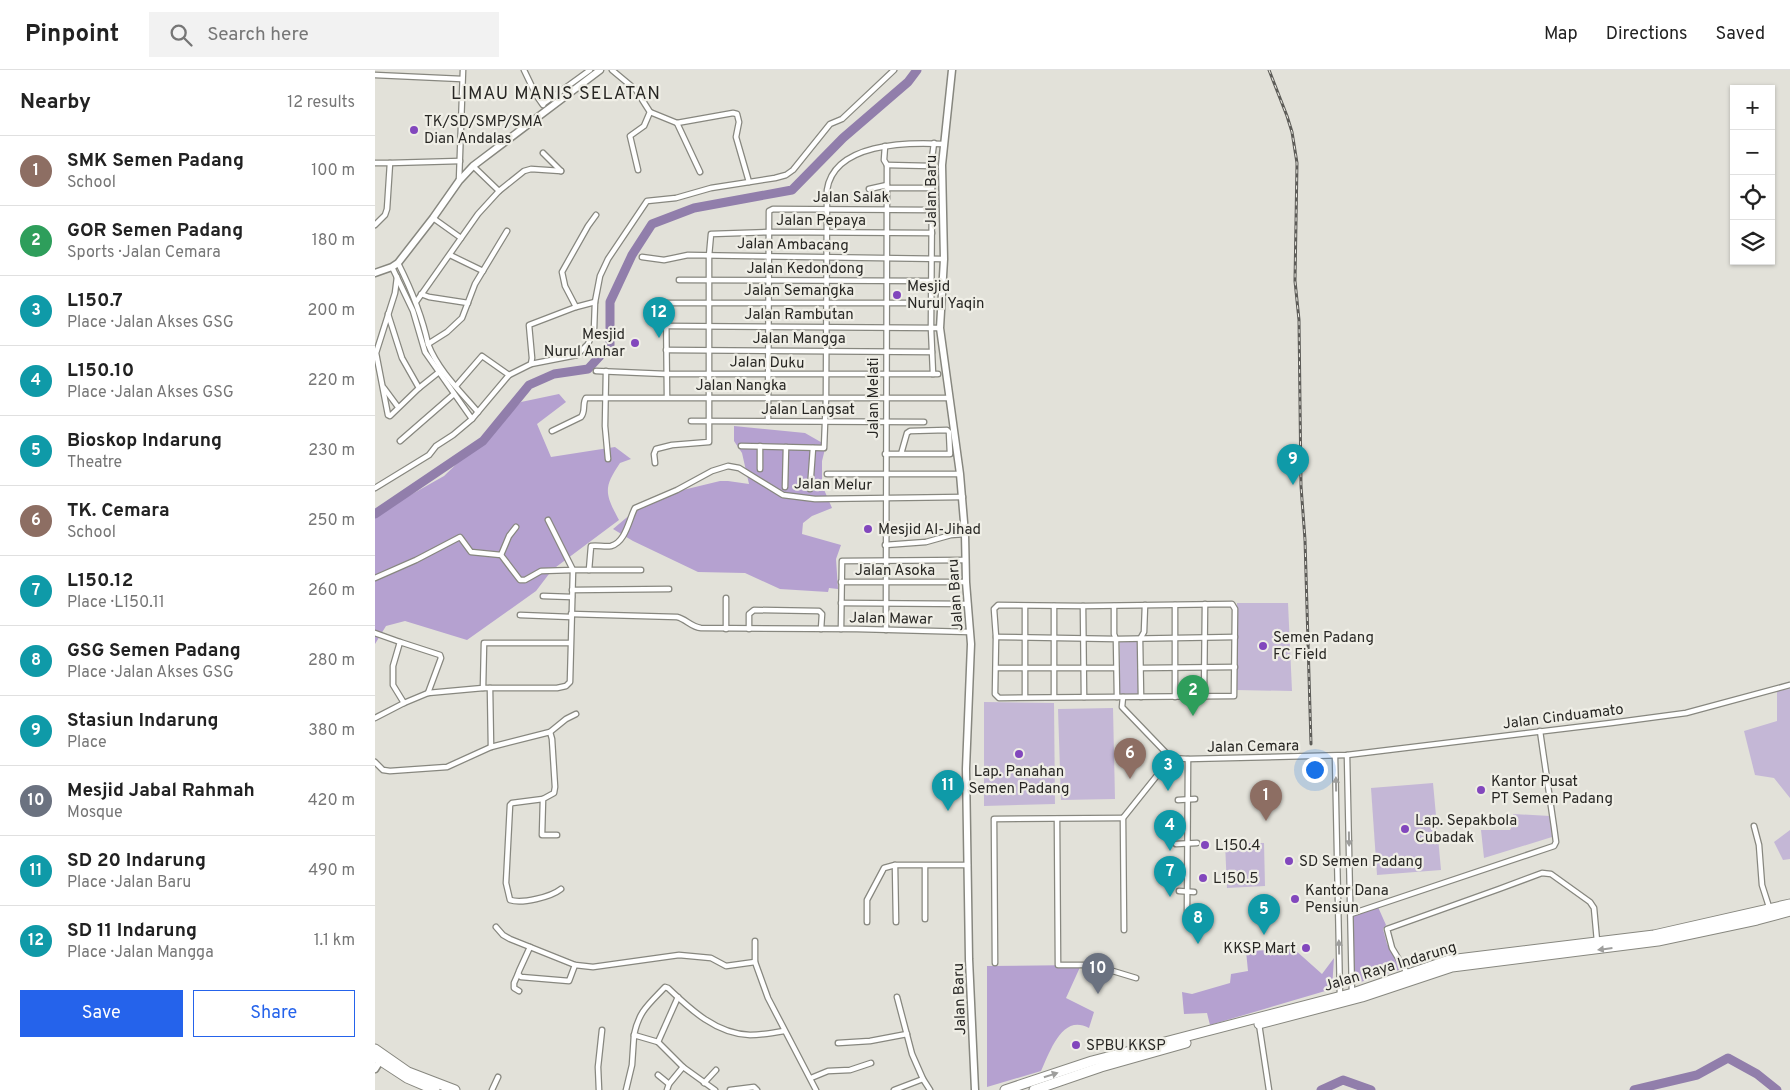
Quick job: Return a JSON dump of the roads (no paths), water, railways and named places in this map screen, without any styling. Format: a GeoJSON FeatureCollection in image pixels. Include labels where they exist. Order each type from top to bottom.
{"type":"FeatureCollection","features":[{"type":"Feature","properties":{"kind":"highway","name":"Jalan Raya Indarung"},"geometry":{"type":"LineString","coordinates":[[1351,996],[1405,970],[1449,960],[1516,956],[1658,941],[1771,913],[1790,904]]}},
{"type":"Feature","properties":{"kind":"highway","name":"Jalan Raya Indarung"},"geometry":{"type":"LineString","coordinates":[[1005,1090],[1092,1062],[1340,999],[1452,967],[1597,941],[1654,935],[1790,911]]}},
{"type":"Feature","properties":{"kind":"highway","name":"Jalan Raya Indarung"},"geometry":{"type":"LineString","coordinates":[[1034,1090],[1101,1066],[1259,1024],[1340,999]]}},
{"type":"Feature","properties":{"kind":"highway"},"geometry":{"type":"LineString","coordinates":[[375,1049],[408,1072],[455,1090]]}},
{"type":"Feature","properties":{"kind":"highway"},"geometry":{"type":"LineString","coordinates":[[377,1063],[435,1090]]}},
{"type":"Feature","properties":{"kind":"street"},"geometry":{"type":"LineString","coordinates":[[459,181],[463,70]]}},
{"type":"Feature","properties":{"kind":"street"},"geometry":{"type":"LineString","coordinates":[[524,70],[536,95],[545,107]]}},
{"type":"Feature","properties":{"kind":"street"},"geometry":{"type":"LineString","coordinates":[[611,70],[636,90],[650,112],[677,123],[733,113],[737,114],[739,122],[736,137],[749,182]]}},
{"type":"Feature","properties":{"kind":"street"},"geometry":{"type":"LineString","coordinates":[[375,488],[429,454],[436,446],[472,419],[509,375],[531,364],[577,355],[588,344],[594,330],[595,302],[600,276],[608,259],[647,200],[676,198],[700,190],[775,178],[789,173],[830,124],[841,118],[894,70]]}},
{"type":"Feature","properties":{"kind":"street","name":"Jalan Baru"},"geometry":{"type":"LineString","coordinates":[[952,70],[942,165],[944,259],[940,328],[961,474],[970,632],[971,654],[966,769],[975,1090]]}},
{"type":"Feature","properties":{"kind":"street"},"geometry":{"type":"LineString","coordinates":[[375,273],[395,265],[433,218],[459,181],[473,166],[545,107],[595,71]]}},
{"type":"Feature","properties":{"kind":"street"},"geometry":{"type":"LineString","coordinates":[[375,74],[387,72],[462,79]]}},
{"type":"Feature","properties":{"kind":"street"},"geometry":{"type":"LineString","coordinates":[[638,170],[631,136],[644,126],[650,112]]}},
{"type":"Feature","properties":{"kind":"street"},"geometry":{"type":"LineString","coordinates":[[677,123],[700,172]]}},
{"type":"Feature","properties":{"kind":"street"},"geometry":{"type":"LineString","coordinates":[[932,352],[932,259],[930,233],[931,166],[934,143]]}},
{"type":"Feature","properties":{"kind":"street"},"geometry":{"type":"LineString","coordinates":[[741,446],[824,448],[827,190],[832,173],[841,164],[874,148],[896,144],[943,144]]}},
{"type":"Feature","properties":{"kind":"street","name":"Jalan Melati"},"geometry":{"type":"LineString","coordinates":[[885,146],[884,160],[887,165],[885,630]]}},
{"type":"Feature","properties":{"kind":"street"},"geometry":{"type":"LineString","coordinates":[[415,302],[477,214],[499,190],[523,171],[531,169],[561,171],[543,153]]}},
{"type":"Feature","properties":{"kind":"street"},"geometry":{"type":"LineString","coordinates":[[375,163],[460,161]]}},
{"type":"Feature","properties":{"kind":"street"},"geometry":{"type":"LineString","coordinates":[[375,225],[385,215],[387,209],[390,163]]}},
{"type":"Feature","properties":{"kind":"street"},"geometry":{"type":"LineString","coordinates":[[887,165],[931,166]]}},
{"type":"Feature","properties":{"kind":"street"},"geometry":{"type":"LineString","coordinates":[[473,166],[499,190]]}},
{"type":"Feature","properties":{"kind":"street"},"geometry":{"type":"LineString","coordinates":[[869,189],[887,186],[932,188]]}},
{"type":"Feature","properties":{"kind":"street","name":"Jalan Salak"},"geometry":{"type":"LineString","coordinates":[[769,232],[768,214],[769,211],[773,210],[931,210]]}},
{"type":"Feature","properties":{"kind":"street"},"geometry":{"type":"LineString","coordinates":[[576,307],[565,286],[562,272],[596,215]]}},
{"type":"Feature","properties":{"kind":"street"},"geometry":{"type":"LineString","coordinates":[[433,218],[461,238]]}},
{"type":"Feature","properties":{"kind":"street"},"geometry":{"type":"LineString","coordinates":[[428,344],[458,323],[465,313],[483,271],[507,230]]}},
{"type":"Feature","properties":{"kind":"street"},"geometry":{"type":"LineString","coordinates":[[768,421],[769,232]]}},
{"type":"Feature","properties":{"kind":"street","name":"Jalan Pepaya"},"geometry":{"type":"LineString","coordinates":[[709,256],[710,236],[714,233],[930,233]]}},
{"type":"Feature","properties":{"kind":"street"},"geometry":{"type":"LineString","coordinates":[[449,255],[483,271]]}},
{"type":"Feature","properties":{"kind":"street","name":"Jalan Ambacang"},"geometry":{"type":"LineString","coordinates":[[642,258],[664,260],[682,256],[768,256],[944,259]]}},
{"type":"Feature","properties":{"kind":"street"},"geometry":{"type":"LineString","coordinates":[[655,463],[654,454],[656,449],[673,445],[709,443],[709,256]]}},
{"type":"Feature","properties":{"kind":"street"},"geometry":{"type":"LineString","coordinates":[[395,265],[397,277],[413,311],[425,352],[472,419]]}},
{"type":"Feature","properties":{"kind":"street"},"geometry":{"type":"LineString","coordinates":[[395,265],[415,302],[434,358],[478,412]]}},
{"type":"Feature","properties":{"kind":"street"},"geometry":{"type":"LineString","coordinates":[[397,277],[395,294],[376,353],[388,416],[439,372]]}},
{"type":"Feature","properties":{"kind":"street","name":"Jalan Kedondong"},"geometry":{"type":"LineString","coordinates":[[679,280],[932,281]]}},
{"type":"Feature","properties":{"kind":"street"},"geometry":{"type":"LineString","coordinates":[[421,294],[468,303]]}},
{"type":"Feature","properties":{"kind":"street"},"geometry":{"type":"LineString","coordinates":[[531,364],[529,325],[576,307],[595,302]]}},
{"type":"Feature","properties":{"kind":"street","name":"Jalan Semangka"},"geometry":{"type":"LineString","coordinates":[[667,326],[666,303],[931,304]]}},
{"type":"Feature","properties":{"kind":"street"},"geometry":{"type":"LineString","coordinates":[[388,313],[402,358],[407,370],[419,388]]}},
{"type":"Feature","properties":{"kind":"street"},"geometry":{"type":"LineString","coordinates":[[667,326],[667,397]]}},
{"type":"Feature","properties":{"kind":"street","name":"Jalan Rambutan"},"geometry":{"type":"LineString","coordinates":[[667,326],[940,328]]}},
{"type":"Feature","properties":{"kind":"street","name":"Jalan Mangga"},"geometry":{"type":"LineString","coordinates":[[667,350],[932,352]]}},
{"type":"Feature","properties":{"kind":"street","name":"Jalan Duku"},"geometry":{"type":"LineString","coordinates":[[597,371],[666,374],[936,374],[932,352]]}},
{"type":"Feature","properties":{"kind":"street"},"geometry":{"type":"LineString","coordinates":[[456,386],[482,356],[509,375]]}},
{"type":"Feature","properties":{"kind":"street"},"geometry":{"type":"LineString","coordinates":[[606,371],[605,426],[608,459]]}},
{"type":"Feature","properties":{"kind":"street"},"geometry":{"type":"LineString","coordinates":[[383,387],[398,407]]}},
{"type":"Feature","properties":{"kind":"street"},"geometry":{"type":"LineString","coordinates":[[400,441],[454,394]]}},
{"type":"Feature","properties":{"kind":"street","name":"Jalan Nangka"},"geometry":{"type":"LineString","coordinates":[[552,431],[581,417],[584,413],[584,399],[606,397],[949,398]]}},
{"type":"Feature","properties":{"kind":"street","name":"Jalan Langsat"},"geometry":{"type":"LineString","coordinates":[[691,421],[924,422]]}},
{"type":"Feature","properties":{"kind":"street"},"geometry":{"type":"LineString","coordinates":[[885,454],[901,454],[950,454],[949,432],[947,430],[907,432],[901,454]]}},
{"type":"Feature","properties":{"kind":"street"},"geometry":{"type":"LineString","coordinates":[[760,469],[761,446]]}},
{"type":"Feature","properties":{"kind":"street"},"geometry":{"type":"LineString","coordinates":[[785,487],[786,447]]}},
{"type":"Feature","properties":{"kind":"street"},"geometry":{"type":"LineString","coordinates":[[810,488],[813,448]]}},
{"type":"Feature","properties":{"kind":"street","name":"Jalan Melur"},"geometry":{"type":"LineString","coordinates":[[589,570],[591,546],[612,546],[621,540],[635,508],[677,490],[711,471],[728,466],[735,467],[783,495],[791,497],[815,499],[963,497]]}},
{"type":"Feature","properties":{"kind":"street"},"geometry":{"type":"LineString","coordinates":[[827,474],[961,474]]}},
{"type":"Feature","properties":{"kind":"street"},"geometry":{"type":"LineString","coordinates":[[375,718],[403,703],[428,693],[483,688],[557,688],[566,686],[571,682],[570,643],[573,570],[548,520]]}},
{"type":"Feature","properties":{"kind":"street"},"geometry":{"type":"LineString","coordinates":[[501,555],[509,536],[516,527]]}},
{"type":"Feature","properties":{"kind":"street"},"geometry":{"type":"LineString","coordinates":[[885,546],[926,542],[951,535],[965,534]]}},
{"type":"Feature","properties":{"kind":"street"},"geometry":{"type":"LineString","coordinates":[[375,578],[460,537],[471,552],[501,555],[520,580],[525,580],[537,572],[546,570],[641,570]]}},
{"type":"Feature","properties":{"kind":"street"},"geometry":{"type":"LineString","coordinates":[[841,582],[842,561],[965,560]]}},
{"type":"Feature","properties":{"kind":"street","name":"Jalan Asoka"},"geometry":{"type":"LineString","coordinates":[[841,629],[841,582],[966,582]]}},
{"type":"Feature","properties":{"kind":"street"},"geometry":{"type":"LineString","coordinates":[[571,590],[669,589]]}},
{"type":"Feature","properties":{"kind":"street"},"geometry":{"type":"LineString","coordinates":[[543,596],[572,597]]}},
{"type":"Feature","properties":{"kind":"street"},"geometry":{"type":"LineString","coordinates":[[726,598],[726,629]]}},
{"type":"Feature","properties":{"kind":"street"},"geometry":{"type":"LineString","coordinates":[[841,604],[968,604]]}},
{"type":"Feature","properties":{"kind":"street"},"geometry":{"type":"LineString","coordinates":[[1204,697],[1205,604]]}},
{"type":"Feature","properties":{"kind":"street"},"geometry":{"type":"LineString","coordinates":[[1205,604],[1232,604],[1234,606],[1235,667],[1233,696],[999,698],[995,694],[995,606],[1205,604]]}},
{"type":"Feature","properties":{"kind":"street"},"geometry":{"type":"LineString","coordinates":[[1141,697],[1140,639],[1144,632],[1145,605]]}},
{"type":"Feature","properties":{"kind":"street"},"geometry":{"type":"LineString","coordinates":[[1175,605],[1175,697]]}},
{"type":"Feature","properties":{"kind":"street"},"geometry":{"type":"LineString","coordinates":[[1025,606],[1025,697]]}},
{"type":"Feature","properties":{"kind":"street"},"geometry":{"type":"LineString","coordinates":[[1054,606],[1054,697]]}},
{"type":"Feature","properties":{"kind":"street"},"geometry":{"type":"LineString","coordinates":[[1083,606],[1084,697]]}},
{"type":"Feature","properties":{"kind":"street"},"geometry":{"type":"LineString","coordinates":[[1114,606],[1114,634],[1117,639],[1117,697]]}},
{"type":"Feature","properties":{"kind":"street"},"geometry":{"type":"LineString","coordinates":[[749,629],[749,614],[754,610],[819,611],[822,614],[821,629]]}},
{"type":"Feature","properties":{"kind":"street","name":"Jalan Mawar"},"geometry":{"type":"LineString","coordinates":[[520,615],[677,616],[683,618],[696,628],[970,632]]}},
{"type":"Feature","properties":{"kind":"street"},"geometry":{"type":"LineString","coordinates":[[375,633],[440,655],[441,658],[428,693]]}},
{"type":"Feature","properties":{"kind":"street"},"geometry":{"type":"LineString","coordinates":[[996,637],[1140,639],[1235,637]]}},
{"type":"Feature","properties":{"kind":"street"},"geometry":{"type":"LineString","coordinates":[[400,642],[393,666],[393,684],[403,703]]}},
{"type":"Feature","properties":{"kind":"street"},"geometry":{"type":"LineString","coordinates":[[483,688],[484,643],[570,643]]}},
{"type":"Feature","properties":{"kind":"street"},"geometry":{"type":"LineString","coordinates":[[1141,668],[1235,667]]}},
{"type":"Feature","properties":{"kind":"street"},"geometry":{"type":"LineString","coordinates":[[996,668],[1116,668]]}},
{"type":"Feature","properties":{"kind":"street","name":"Jalan Cinduamato"},"geometry":{"type":"LineString","coordinates":[[1335,756],[1686,713],[1790,685]]}},
{"type":"Feature","properties":{"kind":"street"},"geometry":{"type":"LineString","coordinates":[[489,688],[491,747]]}},
{"type":"Feature","properties":{"kind":"street"},"geometry":{"type":"LineString","coordinates":[[1123,697],[1122,707],[1171,758],[1123,818],[1124,930]]}},
{"type":"Feature","properties":{"kind":"street"},"geometry":{"type":"LineString","coordinates":[[375,762],[380,768],[387,771],[412,771],[447,767],[491,747],[550,732],[566,719],[576,714]]}},
{"type":"Feature","properties":{"kind":"street"},"geometry":{"type":"LineString","coordinates":[[1351,914],[1554,846],[1556,842],[1540,731]]}},
{"type":"Feature","properties":{"kind":"street"},"geometry":{"type":"LineString","coordinates":[[550,732],[553,739],[555,787],[553,793],[543,799],[510,804],[506,883],[510,900],[513,901],[529,900],[561,889]]}},
{"type":"Feature","properties":{"kind":"street"},"geometry":{"type":"LineString","coordinates":[[1347,755],[1351,996]]}},
{"type":"Feature","properties":{"kind":"street"},"geometry":{"type":"LineString","coordinates":[[1335,756],[1340,999]]}},
{"type":"Feature","properties":{"kind":"street","name":"Jalan Cemara"},"geometry":{"type":"LineString","coordinates":[[1171,758],[1335,756]]}},
{"type":"Feature","properties":{"kind":"street"},"geometry":{"type":"LineString","coordinates":[[1187,915],[1188,759]]}},
{"type":"Feature","properties":{"kind":"street"},"geometry":{"type":"LineString","coordinates":[[543,799],[542,835],[557,835]]}},
{"type":"Feature","properties":{"kind":"street"},"geometry":{"type":"LineString","coordinates":[[1179,800],[1195,799]]}},
{"type":"Feature","properties":{"kind":"street"},"geometry":{"type":"LineString","coordinates":[[995,963],[993,820],[996,818],[1123,818]]}},
{"type":"Feature","properties":{"kind":"street"},"geometry":{"type":"LineString","coordinates":[[1057,819],[1057,965],[1093,965],[1136,978]]}},
{"type":"Feature","properties":{"kind":"street"},"geometry":{"type":"LineString","coordinates":[[1754,826],[1759,845],[1762,885],[1771,913]]}},
{"type":"Feature","properties":{"kind":"street"},"geometry":{"type":"LineString","coordinates":[[1176,844],[1197,843]]}},
{"type":"Feature","properties":{"kind":"street"},"geometry":{"type":"LineString","coordinates":[[867,922],[867,900],[884,868],[895,865],[968,865]]}},
{"type":"Feature","properties":{"kind":"street"},"geometry":{"type":"LineString","coordinates":[[895,865],[896,922]]}},
{"type":"Feature","properties":{"kind":"street"},"geometry":{"type":"LineString","coordinates":[[925,866],[925,919]]}},
{"type":"Feature","properties":{"kind":"street"},"geometry":{"type":"LineString","coordinates":[[1405,970],[1392,948],[1387,932],[1388,928],[1542,872],[1551,874],[1590,902],[1594,912],[1597,941]]}},
{"type":"Feature","properties":{"kind":"street"},"geometry":{"type":"LineString","coordinates":[[1338,882],[1350,881]]}},
{"type":"Feature","properties":{"kind":"street"},"geometry":{"type":"LineString","coordinates":[[1179,891],[1194,892]]}},
{"type":"Feature","properties":{"kind":"street"},"geometry":{"type":"LineString","coordinates":[[496,927],[503,935],[575,965],[593,967],[679,955],[711,958],[727,966],[755,962]]}},
{"type":"Feature","properties":{"kind":"street"},"geometry":{"type":"LineString","coordinates":[[755,941],[755,962],[768,998],[784,1032],[816,1090]]}},
{"type":"Feature","properties":{"kind":"street"},"geometry":{"type":"LineString","coordinates":[[519,991],[513,985],[530,947]]}},
{"type":"Feature","properties":{"kind":"street"},"geometry":{"type":"LineString","coordinates":[[518,974],[521,977],[569,982],[575,965]]}},
{"type":"Feature","properties":{"kind":"street"},"geometry":{"type":"LineString","coordinates":[[626,1090],[632,1065],[637,1019],[645,1007],[665,987],[705,1020],[735,1033],[754,1035],[784,1032]]}},
{"type":"Feature","properties":{"kind":"street"},"geometry":{"type":"LineString","coordinates":[[658,1042],[678,998]]}},
{"type":"Feature","properties":{"kind":"street"},"geometry":{"type":"LineString","coordinates":[[897,998],[912,1054],[930,1090]]}},
{"type":"Feature","properties":{"kind":"street"},"geometry":{"type":"LineString","coordinates":[[1259,1024],[1269,1090]]}},
{"type":"Feature","properties":{"kind":"street"},"geometry":{"type":"LineString","coordinates":[[599,1090],[598,1067],[602,1030]]}},
{"type":"Feature","properties":{"kind":"street"},"geometry":{"type":"LineString","coordinates":[[838,1043],[870,1041],[907,1034]]}},
{"type":"Feature","properties":{"kind":"street"},"geometry":{"type":"LineString","coordinates":[[634,1035],[658,1042],[704,1084],[715,1090]]}},
{"type":"Feature","properties":{"kind":"street"},"geometry":{"type":"LineString","coordinates":[[811,1078],[828,1071],[850,1070],[871,1063]]}},
{"type":"Feature","properties":{"kind":"street"},"geometry":{"type":"LineString","coordinates":[[667,1090],[669,1084],[683,1066]]}},
{"type":"Feature","properties":{"kind":"street"},"geometry":{"type":"LineString","coordinates":[[704,1084],[716,1070]]}},
{"type":"Feature","properties":{"kind":"street"},"geometry":{"type":"LineString","coordinates":[[658,1075],[669,1084]]}},
{"type":"Feature","properties":{"kind":"street"},"geometry":{"type":"LineString","coordinates":[[492,1090],[498,1077]]}},
{"type":"Feature","properties":{"kind":"street"},"geometry":{"type":"LineString","coordinates":[[894,1090],[923,1079]]}},
{"type":"Feature","properties":{"kind":"street"},"geometry":{"type":"LineString","coordinates":[[730,1090],[755,1087],[757,1090]]}},
{"type":"Feature","properties":{"kind":"waterway"},"geometry":{"type":"LineString","coordinates":[[375,514],[483,441],[529,385],[554,374],[588,369],[610,345],[610,302],[632,255],[652,224],[694,208],[792,190],[843,138],[908,82],[917,70]]}},
{"type":"Feature","properties":{"kind":"waterway"},"geometry":{"type":"LineString","coordinates":[[1634,1090],[1697,1075],[1728,1058],[1757,1074],[1777,1090]]}},
{"type":"Feature","properties":{"kind":"waterway"},"geometry":{"type":"LineString","coordinates":[[1321,1090],[1343,1080],[1371,1090]]}},
{"type":"Feature","properties":{"kind":"railway"},"geometry":{"type":"LineString","coordinates":[[1269,70],[1292,132],[1297,163],[1295,281],[1299,320],[1301,486],[1305,540],[1311,744]]}},
{"type":"Feature","properties":{"kind":"place","name":"TK/SD/SMP/SMA Dian Andalas"},"geometry":{"type":"Point","coordinates":[414,130]}},
{"type":"Feature","properties":{"kind":"place","name":"Mesjid Nurul Yaqin"},"geometry":{"type":"Point","coordinates":[897,295]}},
{"type":"Feature","properties":{"kind":"place","name":"SD 11 Indarung"},"geometry":{"type":"Point","coordinates":[659,338]}},
{"type":"Feature","properties":{"kind":"place","name":"Mesjid Nurul Anhar"},"geometry":{"type":"Point","coordinates":[635,343]}},
{"type":"Feature","properties":{"kind":"place","name":"Stasiun Indarung"},"geometry":{"type":"Point","coordinates":[1293,485]}},
{"type":"Feature","properties":{"kind":"place","name":"Mesjid Al-Jihad"},"geometry":{"type":"Point","coordinates":[868,529]}},
{"type":"Feature","properties":{"kind":"place","name":"Semen Padang FC Field"},"geometry":{"type":"Point","coordinates":[1263,646]}},
{"type":"Feature","properties":{"kind":"place","name":"GOR Semen Padang"},"geometry":{"type":"Point","coordinates":[1193,716]}},
{"type":"Feature","properties":{"kind":"place","name":"Lap. Panahan Semen Padang"},"geometry":{"type":"Point","coordinates":[1019,754]}},
{"type":"Feature","properties":{"kind":"place","name":"TK. Cemara"},"geometry":{"type":"Point","coordinates":[1130,779]}},
{"type":"Feature","properties":{"kind":"place","name":"Kantor Pusat PT Semen Padang"},"geometry":{"type":"Point","coordinates":[1481,790]}},
{"type":"Feature","properties":{"kind":"place","name":"L150.7"},"geometry":{"type":"Point","coordinates":[1168,791]}},
{"type":"Feature","properties":{"kind":"place","name":"SD 20 Indarung"},"geometry":{"type":"Point","coordinates":[948,811]}},
{"type":"Feature","properties":{"kind":"place","name":"SMK Semen Padang"},"geometry":{"type":"Point","coordinates":[1266,821]}},
{"type":"Feature","properties":{"kind":"place","name":"Lap. Sepakbola Cubadak"},"geometry":{"type":"Point","coordinates":[1405,829]}},
{"type":"Feature","properties":{"kind":"place","name":"L150.4"},"geometry":{"type":"Point","coordinates":[1205,845]}},
{"type":"Feature","properties":{"kind":"place","name":"L150.10"},"geometry":{"type":"Point","coordinates":[1170,851]}},
{"type":"Feature","properties":{"kind":"place","name":"SD Semen Padang"},"geometry":{"type":"Point","coordinates":[1289,861]}},
{"type":"Feature","properties":{"kind":"place","name":"L150.5"},"geometry":{"type":"Point","coordinates":[1203,878]}},
{"type":"Feature","properties":{"kind":"place","name":"L150.12"},"geometry":{"type":"Point","coordinates":[1170,897]}},
{"type":"Feature","properties":{"kind":"place","name":"Kantor Dana Pensiun"},"geometry":{"type":"Point","coordinates":[1295,899]}},
{"type":"Feature","properties":{"kind":"place","name":"Bioskop Indarung"},"geometry":{"type":"Point","coordinates":[1264,935]}},
{"type":"Feature","properties":{"kind":"place","name":"GSG Semen Padang"},"geometry":{"type":"Point","coordinates":[1198,944]}},
{"type":"Feature","properties":{"kind":"place","name":"KKSP Mart"},"geometry":{"type":"Point","coordinates":[1306,948]}},
{"type":"Feature","properties":{"kind":"place","name":"Mesjid Jabal Rahmah"},"geometry":{"type":"Point","coordinates":[1098,994]}},
{"type":"Feature","properties":{"kind":"place","name":"SPBU KKSP"},"geometry":{"type":"Point","coordinates":[1076,1045]}},
{"type":"Feature","properties":{"kind":"district","name":"LIMAU MANIS SELATAN"},"geometry":{"type":"Point","coordinates":[556,93]}}]}
